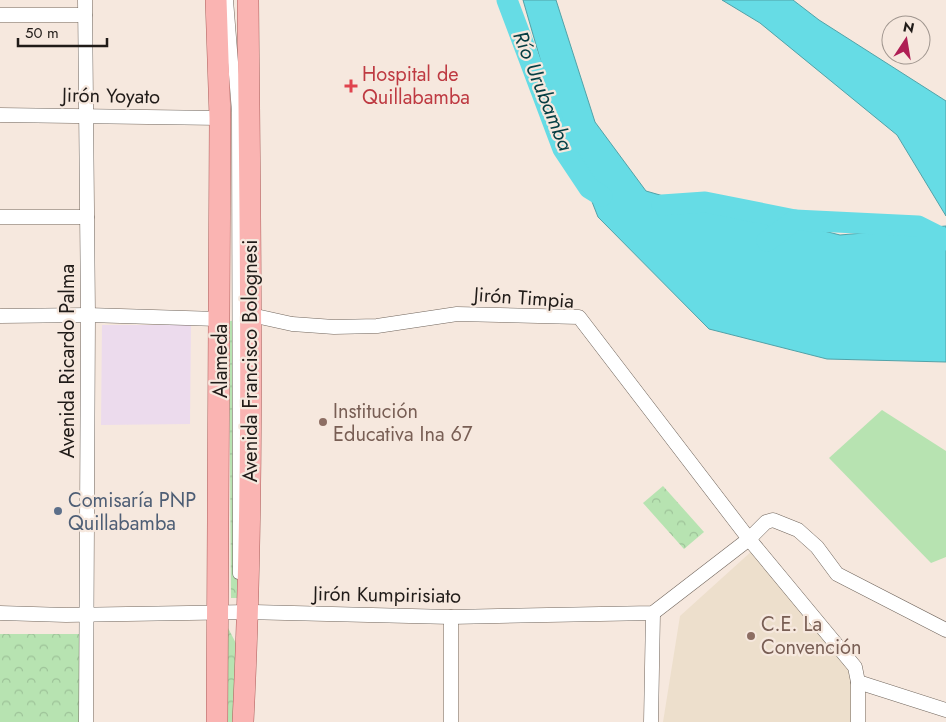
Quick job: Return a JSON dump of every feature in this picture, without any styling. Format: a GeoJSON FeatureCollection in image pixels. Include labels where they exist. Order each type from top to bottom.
{"type":"FeatureCollection","features":[{"type":"Feature","properties":{"kind":"main road","name":"Avenida Francisco Bolognesi"},"geometry":{"type":"LineString","coordinates":[[216,0],[220,118],[218,319],[243,722]]}},
{"type":"Feature","properties":{"kind":"main road","name":"Avenida Francisco Bolognesi"},"geometry":{"type":"LineString","coordinates":[[217,722],[235,612],[251,314],[248,0]]}},
{"type":"Feature","properties":{"kind":"street","name":"Avenida Ricardo Palma"},"geometry":{"type":"LineString","coordinates":[[86,0],[88,315],[86,722]]}},
{"type":"Feature","properties":{"kind":"street","name":"Alameda"},"geometry":{"type":"LineString","coordinates":[[228,0],[237,112],[235,612]]}},
{"type":"Feature","properties":{"kind":"street"},"geometry":{"type":"LineString","coordinates":[[0,15],[85,15]]}},
{"type":"Feature","properties":{"kind":"street","name":"Jirón Yoyato"},"geometry":{"type":"LineString","coordinates":[[0,115],[220,118]]}},
{"type":"Feature","properties":{"kind":"street"},"geometry":{"type":"LineString","coordinates":[[0,218],[87,217]]}},
{"type":"Feature","properties":{"kind":"street","name":"Jirón Timpia"},"geometry":{"type":"LineString","coordinates":[[251,314],[292,324],[334,327],[378,326],[457,314],[579,318],[749,539]]}},
{"type":"Feature","properties":{"kind":"street"},"geometry":{"type":"LineString","coordinates":[[0,316],[88,315],[218,319]]}},
{"type":"Feature","properties":{"kind":"street"},"geometry":{"type":"LineString","coordinates":[[651,722],[653,613],[749,539],[766,522],[773,520],[798,530],[818,547],[837,574],[946,630]]}},
{"type":"Feature","properties":{"kind":"street"},"geometry":{"type":"LineString","coordinates":[[749,539],[855,667],[858,682],[858,722]]}},
{"type":"Feature","properties":{"kind":"street","name":"Jirón Kumpirisiato"},"geometry":{"type":"LineString","coordinates":[[0,613],[86,615],[235,612],[451,616],[653,613]]}},
{"type":"Feature","properties":{"kind":"street"},"geometry":{"type":"LineString","coordinates":[[451,616],[451,722]]}},
{"type":"Feature","properties":{"kind":"street"},"geometry":{"type":"LineString","coordinates":[[858,682],[946,710]]}},
{"type":"Feature","properties":{"kind":"shaded area"},"geometry":{"type":"Polygon","coordinates":[[[102,325],[191,325],[190,424],[101,425],[102,325]]]}},
{"type":"Feature","properties":{"kind":"shaded area","name":"C.E. La Convención"},"geometry":{"type":"Polygon","coordinates":[[[753,550],[851,672],[853,722],[663,722],[680,616],[753,550]]]}},
{"type":"Feature","properties":{"kind":"green space"},"geometry":{"type":"Polygon","coordinates":[[[247,320],[249,598],[231,598],[229,321],[247,320]]]}},
{"type":"Feature","properties":{"kind":"green space"},"geometry":{"type":"Polygon","coordinates":[[[882,410],[946,451],[946,557],[931,563],[829,458],[882,410]]]}},
{"type":"Feature","properties":{"kind":"green space"},"geometry":{"type":"Polygon","coordinates":[[[663,486],[704,532],[684,549],[643,503],[663,486]]]}},
{"type":"Feature","properties":{"kind":"green space"},"geometry":{"type":"Polygon","coordinates":[[[226,624],[242,655],[243,722],[213,722],[226,624]]]}},
{"type":"Feature","properties":{"kind":"green space"},"geometry":{"type":"Polygon","coordinates":[[[0,634],[79,634],[81,722],[0,722],[0,634]]]}},
{"type":"Feature","properties":{"kind":"water"},"geometry":{"type":"Polygon","coordinates":[[[523,0],[556,0],[595,122],[646,191],[740,218],[808,227],[840,235],[946,226],[946,362],[827,359],[709,329],[598,217],[552,100],[523,0]]]}},
{"type":"Feature","properties":{"kind":"water"},"geometry":{"type":"Polygon","coordinates":[[[722,0],[793,0],[819,20],[881,60],[881,65],[890,65],[946,101],[946,216],[897,135],[760,23],[722,0]]]}},
{"type":"Feature","properties":{"kind":"waterway","name":"Río Urubamba"},"geometry":{"type":"LineString","coordinates":[[507,0],[563,149],[589,188],[602,196]]}},
{"type":"Feature","properties":{"kind":"waterway"},"geometry":{"type":"LineString","coordinates":[[662,205],[705,202],[795,220]]}},
{"type":"Feature","properties":{"kind":"waterway","name":"Río Urubamba"},"geometry":{"type":"LineString","coordinates":[[767,241],[795,220],[918,226],[946,240]]}},
{"type":"Feature","properties":{"kind":"place","name":"Hospital de Quillabamba"},"geometry":{"type":"Point","coordinates":[351,86]}},
{"type":"Feature","properties":{"kind":"place","name":"Institución Educativa Ina 67"},"geometry":{"type":"Point","coordinates":[323,422]}},
{"type":"Feature","properties":{"kind":"place","name":"Comisaría PNP Quillabamba"},"geometry":{"type":"Point","coordinates":[58,511]}},
{"type":"Feature","properties":{"kind":"place","name":"C.E. La Convención"},"geometry":{"type":"Point","coordinates":[751,636]}}]}
